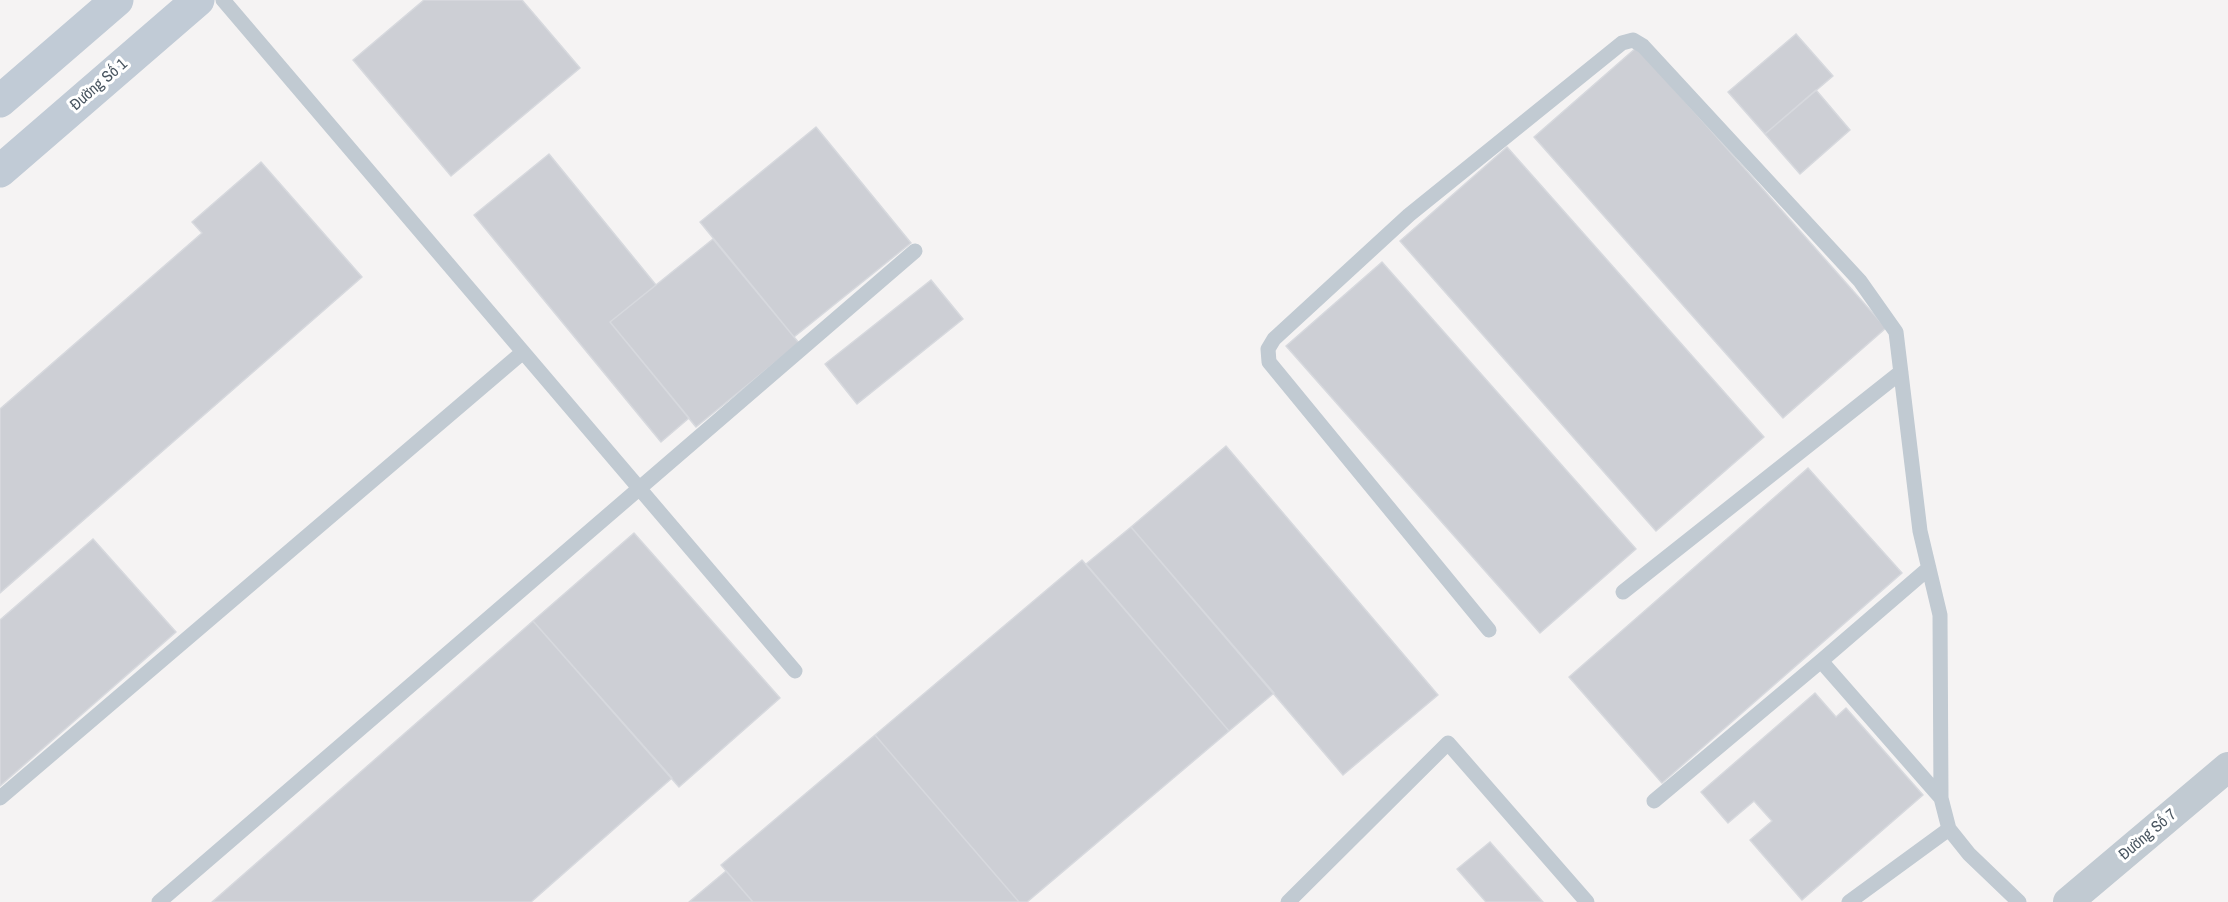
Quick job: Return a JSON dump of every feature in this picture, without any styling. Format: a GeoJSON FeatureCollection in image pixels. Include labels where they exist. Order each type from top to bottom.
{"type":"FeatureCollection","features":[{"type":"Feature","properties":{"kind":"street"},"geometry":{"type":"LineString","coordinates":[[0,101],[117,0]]}},
{"type":"Feature","properties":{"kind":"street","name":"Đường Số 1"},"geometry":{"type":"LineString","coordinates":[[0,171],[198,0]]}},
{"type":"Feature","properties":{"kind":"street","name":"Đường Số 7"},"geometry":{"type":"LineString","coordinates":[[2068,902],[2228,767]]}},
{"type":"Feature","properties":{"kind":"lane"},"geometry":{"type":"LineString","coordinates":[[223,0],[795,671]]}},
{"type":"Feature","properties":{"kind":"lane"},"geometry":{"type":"LineString","coordinates":[[1489,630],[1269,362],[1268,349],[1274,339],[1409,215],[1622,43],[1633,40],[1643,46],[1860,281],[1896,332],[1920,531],[1940,615],[1941,798],[1949,829],[1969,854],[2019,902]]}},
{"type":"Feature","properties":{"kind":"lane"},"geometry":{"type":"LineString","coordinates":[[159,902],[915,251]]}},
{"type":"Feature","properties":{"kind":"lane"},"geometry":{"type":"LineString","coordinates":[[0,798],[523,352]]}},
{"type":"Feature","properties":{"kind":"lane"},"geometry":{"type":"LineString","coordinates":[[1623,592],[1901,372]]}},
{"type":"Feature","properties":{"kind":"lane"},"geometry":{"type":"LineString","coordinates":[[1654,801],[1929,568]]}},
{"type":"Feature","properties":{"kind":"lane"},"geometry":{"type":"LineString","coordinates":[[1821,661],[1941,798]]}},
{"type":"Feature","properties":{"kind":"lane"},"geometry":{"type":"LineString","coordinates":[[1288,902],[1448,743],[1587,902]]}},
{"type":"Feature","properties":{"kind":"lane"},"geometry":{"type":"LineString","coordinates":[[1849,902],[1949,829]]}},
{"type":"Feature","properties":{"kind":"building"},"geometry":{"type":"Polygon","coordinates":[[[424,0],[522,0],[580,68],[451,176],[353,60],[424,0]]]}},
{"type":"Feature","properties":{"kind":"building"},"geometry":{"type":"Polygon","coordinates":[[[1796,34],[1833,76],[1765,134],[1728,92],[1796,34]]]}},
{"type":"Feature","properties":{"kind":"building"},"geometry":{"type":"Polygon","coordinates":[[[1637,47],[1886,328],[1783,418],[1534,137],[1637,47]]]}},
{"type":"Feature","properties":{"kind":"building"},"geometry":{"type":"Polygon","coordinates":[[[1816,90],[1850,130],[1800,174],[1765,134],[1816,90]]]}},
{"type":"Feature","properties":{"kind":"building"},"geometry":{"type":"Polygon","coordinates":[[[816,127],[911,243],[794,337],[700,222],[816,127]]]}},
{"type":"Feature","properties":{"kind":"building"},"geometry":{"type":"Polygon","coordinates":[[[1507,147],[1764,437],[1656,531],[1400,241],[1507,147]]]}},
{"type":"Feature","properties":{"kind":"building"},"geometry":{"type":"Polygon","coordinates":[[[549,154],[656,285],[610,322],[689,418],[661,442],[474,215],[549,154]]]}},
{"type":"Feature","properties":{"kind":"building"},"geometry":{"type":"Polygon","coordinates":[[[261,162],[362,277],[0,593],[0,409],[202,233],[192,222],[261,162]]]}},
{"type":"Feature","properties":{"kind":"building"},"geometry":{"type":"Polygon","coordinates":[[[713,239],[799,343],[696,427],[610,322],[713,239]]]}},
{"type":"Feature","properties":{"kind":"building"},"geometry":{"type":"Polygon","coordinates":[[[1382,262],[1636,549],[1540,633],[1286,346],[1382,262]]]}},
{"type":"Feature","properties":{"kind":"building"},"geometry":{"type":"Polygon","coordinates":[[[931,280],[963,319],[857,404],[825,364],[931,280]]]}},
{"type":"Feature","properties":{"kind":"building"},"geometry":{"type":"Polygon","coordinates":[[[1226,446],[1438,695],[1343,775],[1131,527],[1226,446]]]}},
{"type":"Feature","properties":{"kind":"building"},"geometry":{"type":"Polygon","coordinates":[[[1808,468],[1902,573],[1662,783],[1569,677],[1808,468]]]}},
{"type":"Feature","properties":{"kind":"building"},"geometry":{"type":"Polygon","coordinates":[[[1131,527],[1274,693],[1229,731],[1086,564],[1131,527]]]}},
{"type":"Feature","properties":{"kind":"building"},"geometry":{"type":"Polygon","coordinates":[[[634,533],[780,698],[679,787],[533,621],[634,533]]]}},
{"type":"Feature","properties":{"kind":"building"},"geometry":{"type":"Polygon","coordinates":[[[93,539],[176,632],[0,786],[0,620],[93,539]]]}},
{"type":"Feature","properties":{"kind":"building"},"geometry":{"type":"Polygon","coordinates":[[[1082,560],[1229,731],[1027,902],[1019,902],[875,735],[1082,560]]]}},
{"type":"Feature","properties":{"kind":"building"},"geometry":{"type":"Polygon","coordinates":[[[533,621],[672,778],[531,902],[212,902],[533,621]]]}},
{"type":"Feature","properties":{"kind":"building"},"geometry":{"type":"Polygon","coordinates":[[[1815,693],[1836,717],[1846,708],[1923,795],[1802,900],[1750,840],[1772,821],[1754,801],[1728,823],[1701,792],[1815,693]]]}},
{"type":"Feature","properties":{"kind":"building"},"geometry":{"type":"Polygon","coordinates":[[[875,735],[1019,902],[753,902],[721,865],[875,735]]]}},
{"type":"Feature","properties":{"kind":"building"},"geometry":{"type":"Polygon","coordinates":[[[1490,842],[1543,902],[1486,902],[1457,869],[1490,842]]]}},
{"type":"Feature","properties":{"kind":"building"},"geometry":{"type":"Polygon","coordinates":[[[726,871],[753,902],[689,902],[726,871]]]}}]}
